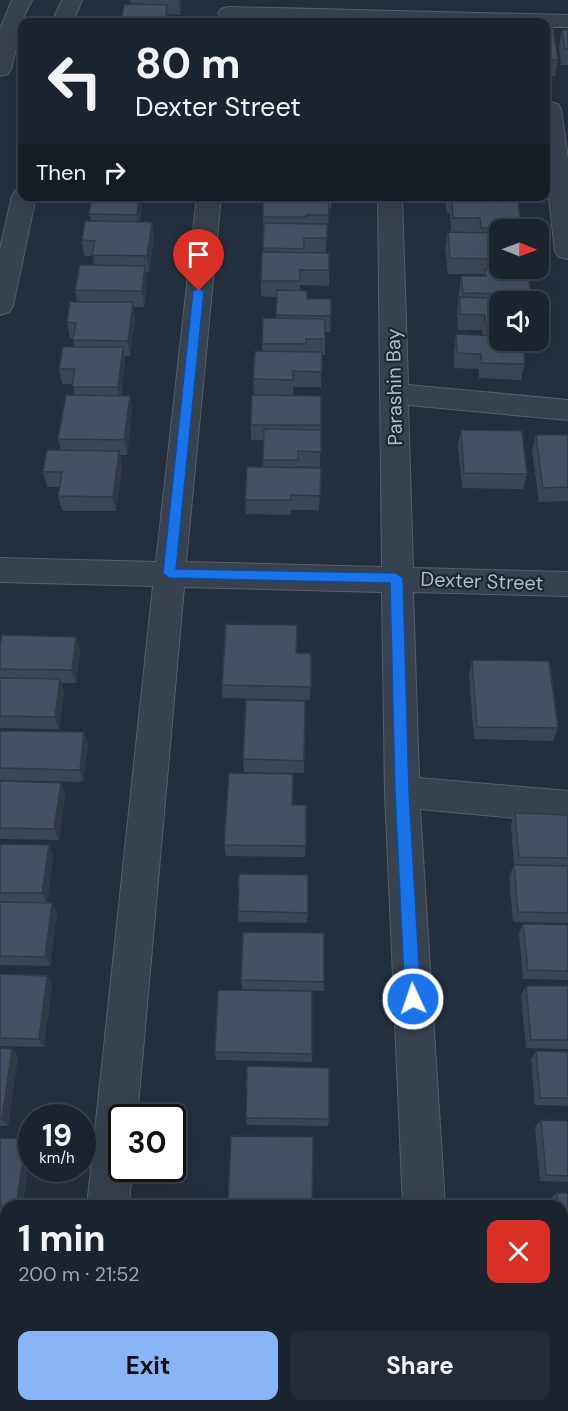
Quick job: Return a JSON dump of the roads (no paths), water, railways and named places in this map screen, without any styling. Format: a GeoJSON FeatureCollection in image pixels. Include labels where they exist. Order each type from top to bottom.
{"type":"FeatureCollection","features":[{"type":"Feature","properties":{"kind":"street"},"geometry":{"type":"LineString","coordinates":[[0,69],[14,16],[22,0]]}},
{"type":"Feature","properties":{"kind":"street"},"geometry":{"type":"LineString","coordinates":[[65,18],[72,0]]}},
{"type":"Feature","properties":{"kind":"street"},"geometry":{"type":"LineString","coordinates":[[228,12],[455,18]]}},
{"type":"Feature","properties":{"kind":"street"},"geometry":{"type":"LineString","coordinates":[[550,21],[568,21]]}},
{"type":"Feature","properties":{"kind":"street"},"geometry":{"type":"LineString","coordinates":[[555,109],[568,251]]}},
{"type":"Feature","properties":{"kind":"street"},"geometry":{"type":"LineString","coordinates":[[0,306],[23,201]]}},
{"type":"Feature","properties":{"kind":"street"},"geometry":{"type":"LineString","coordinates":[[109,1200],[169,573],[208,201]]}},
{"type":"Feature","properties":{"kind":"street","name":"Parashin Bay"},"geometry":{"type":"LineString","coordinates":[[390,201],[402,792],[424,1200]]}},
{"type":"Feature","properties":{"kind":"street"},"geometry":{"type":"LineString","coordinates":[[395,394],[568,410]]}},
{"type":"Feature","properties":{"kind":"street","name":"Dexter Street"},"geometry":{"type":"LineString","coordinates":[[0,570],[568,584]]}},
{"type":"Feature","properties":{"kind":"street"},"geometry":{"type":"LineString","coordinates":[[402,792],[568,807]]}}]}
